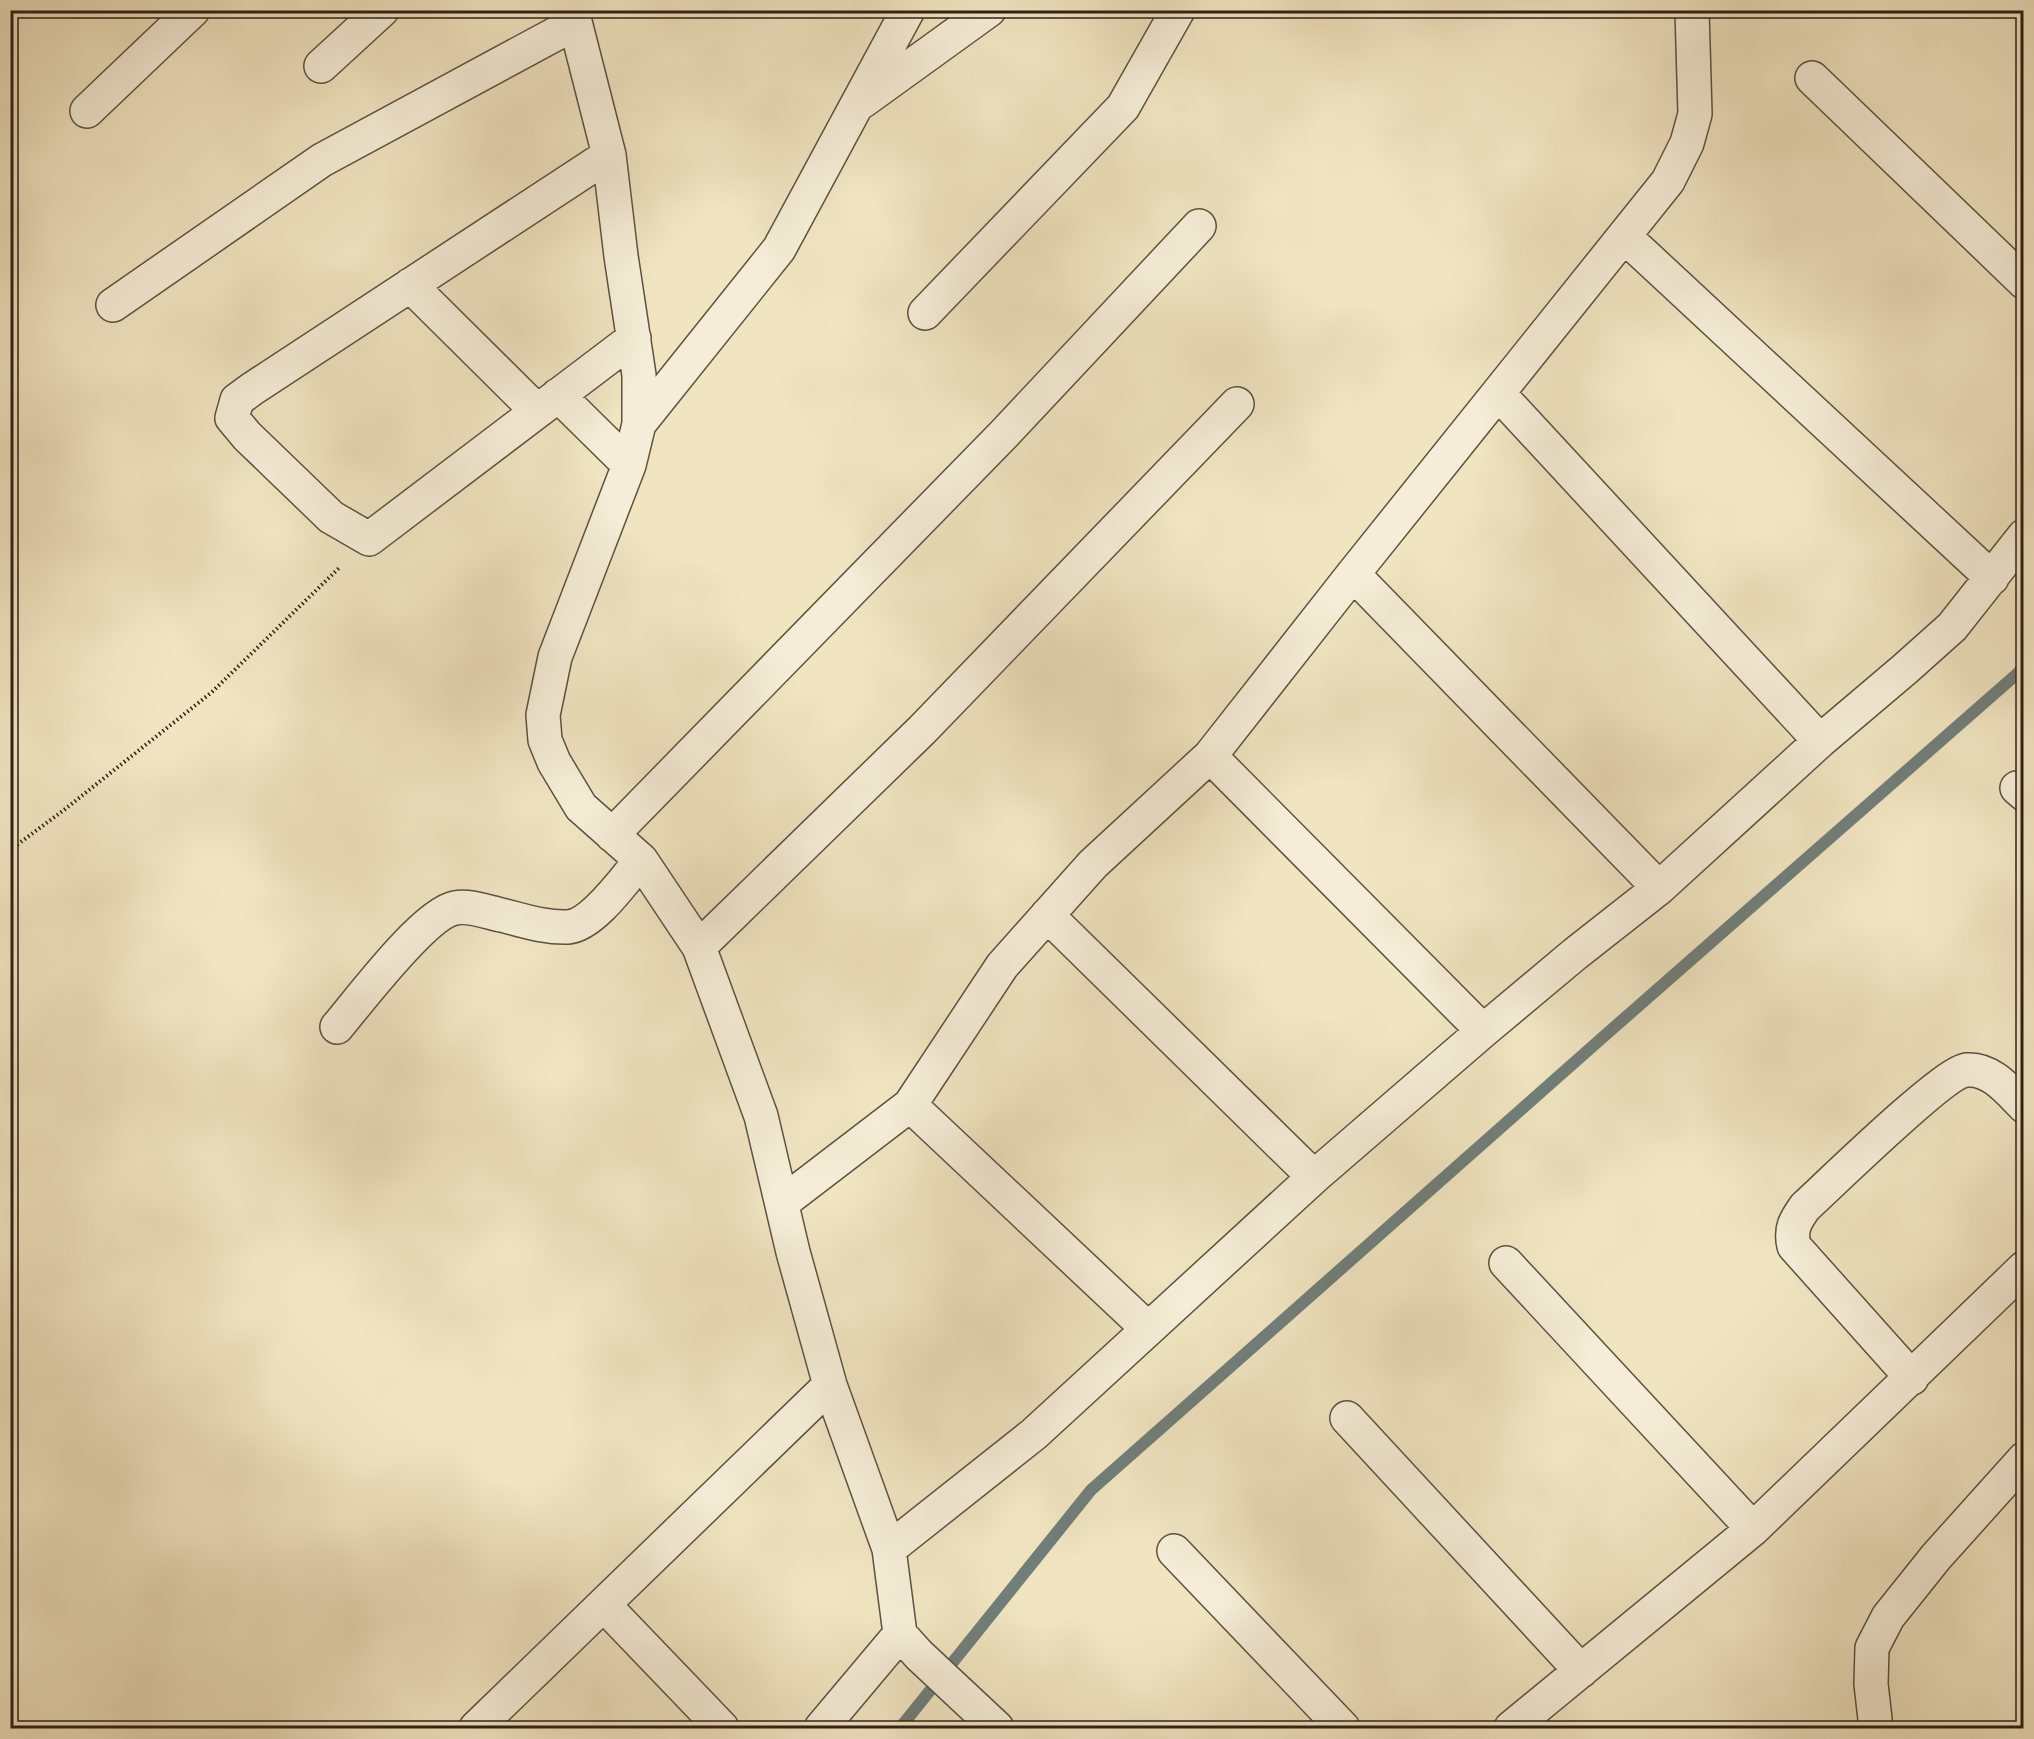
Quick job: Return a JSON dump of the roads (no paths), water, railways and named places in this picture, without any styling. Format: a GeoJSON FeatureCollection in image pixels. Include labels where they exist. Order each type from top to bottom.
{"type":"FeatureCollection","features":[{"type":"Feature","properties":{"kind":"street"},"geometry":{"type":"LineString","coordinates":[[87,111],[194,10]]}},
{"type":"Feature","properties":{"kind":"street"},"geometry":{"type":"LineString","coordinates":[[321,66],[382,10]]}},
{"type":"Feature","properties":{"kind":"street"},"geometry":{"type":"LineString","coordinates":[[639,424],[779,249],[908,10]]}},
{"type":"Feature","properties":{"kind":"street"},"geometry":{"type":"LineString","coordinates":[[856,106],[989,10]]}},
{"type":"Feature","properties":{"kind":"street"},"geometry":{"type":"LineString","coordinates":[[925,313],[1123,107],[1178,10]]}},
{"type":"Feature","properties":{"kind":"street"},"geometry":{"type":"LineString","coordinates":[[782,1203],[910,1105],[1002,966],[1093,864],[1210,756],[1668,182],[1687,143],[1695,114],[1692,10]]}},
{"type":"Feature","properties":{"kind":"street"},"geometry":{"type":"LineString","coordinates":[[113,305],[322,160],[573,17],[609,155],[639,375],[639,424],[629,465],[555,657],[543,716],[545,740],[554,762],[581,807],[641,860],[699,947],[761,1116],[793,1252],[830,1384],[889,1549],[910,1644],[972,1706],[998,1728]]}},
{"type":"Feature","properties":{"kind":"street"},"geometry":{"type":"LineString","coordinates":[[1812,78],[2024,282]]}},
{"type":"Feature","properties":{"kind":"street"},"geometry":{"type":"LineString","coordinates":[[609,155],[237,400],[232,418],[247,436],[331,517],[369,539],[634,338]]}},
{"type":"Feature","properties":{"kind":"street"},"geometry":{"type":"LineString","coordinates":[[612,835],[1004,434],[1198,226]]}},
{"type":"Feature","properties":{"kind":"street"},"geometry":{"type":"LineString","coordinates":[[1624,236],[1992,578]]}},
{"type":"Feature","properties":{"kind":"street"},"geometry":{"type":"LineString","coordinates":[[410,285],[547,404],[629,465]]}},
{"type":"Feature","properties":{"kind":"street"},"geometry":{"type":"LineString","coordinates":[[1499,394],[1820,741]]}},
{"type":"Feature","properties":{"kind":"street"},"geometry":{"type":"LineString","coordinates":[[699,947],[922,730],[1237,405]]}},
{"type":"Feature","properties":{"kind":"street"},"geometry":{"type":"LineString","coordinates":[[889,1549],[1034,1434],[1314,1177],[1483,1031],[1659,888],[1820,741],[1952,627],[2024,536]]}},
{"type":"Feature","properties":{"kind":"street"},"geometry":{"type":"LineString","coordinates":[[1353,574],[1659,888]]}},
{"type":"Feature","properties":{"kind":"street"},"geometry":{"type":"LineString","coordinates":[[1210,756],[1483,1031]]}},
{"type":"Feature","properties":{"kind":"street"},"geometry":{"type":"LineString","coordinates":[[337,1027],[401,951],[436,917],[455,908],[476,909],[544,925],[571,927],[595,914],[641,860]]}},
{"type":"Feature","properties":{"kind":"street"},"geometry":{"type":"LineString","coordinates":[[1047,915],[1314,1177]]}},
{"type":"Feature","properties":{"kind":"street"},"geometry":{"type":"LineString","coordinates":[[1912,1378],[1794,1246],[1793,1226],[1805,1207],[1921,1101],[1959,1071],[1969,1069],[1988,1075],[1999,1082],[2024,1106]]}},
{"type":"Feature","properties":{"kind":"street"},"geometry":{"type":"LineString","coordinates":[[910,1105],[1147,1328]]}},
{"type":"Feature","properties":{"kind":"street"},"geometry":{"type":"LineString","coordinates":[[1506,1263],[1753,1529]]}},
{"type":"Feature","properties":{"kind":"street"},"geometry":{"type":"LineString","coordinates":[[1511,1728],[1753,1529],[2024,1268]]}},
{"type":"Feature","properties":{"kind":"street"},"geometry":{"type":"LineString","coordinates":[[476,1728],[830,1384]]}},
{"type":"Feature","properties":{"kind":"street"},"geometry":{"type":"LineString","coordinates":[[1347,1419],[1581,1671]]}},
{"type":"Feature","properties":{"kind":"street"},"geometry":{"type":"LineString","coordinates":[[1876,1728],[1871,1684],[1872,1648],[1888,1617],[1936,1557],[2024,1459]]}},
{"type":"Feature","properties":{"kind":"street"},"geometry":{"type":"LineString","coordinates":[[1174,1551],[1342,1728]]}},
{"type":"Feature","properties":{"kind":"street"},"geometry":{"type":"LineString","coordinates":[[604,1605],[722,1728]]}},
{"type":"Feature","properties":{"kind":"street"},"geometry":{"type":"LineString","coordinates":[[821,1728],[910,1644]]}},
{"type":"Feature","properties":{"kind":"waterway"},"geometry":{"type":"LineString","coordinates":[[900,1728],[1091,1490],[2024,666]]}}]}
